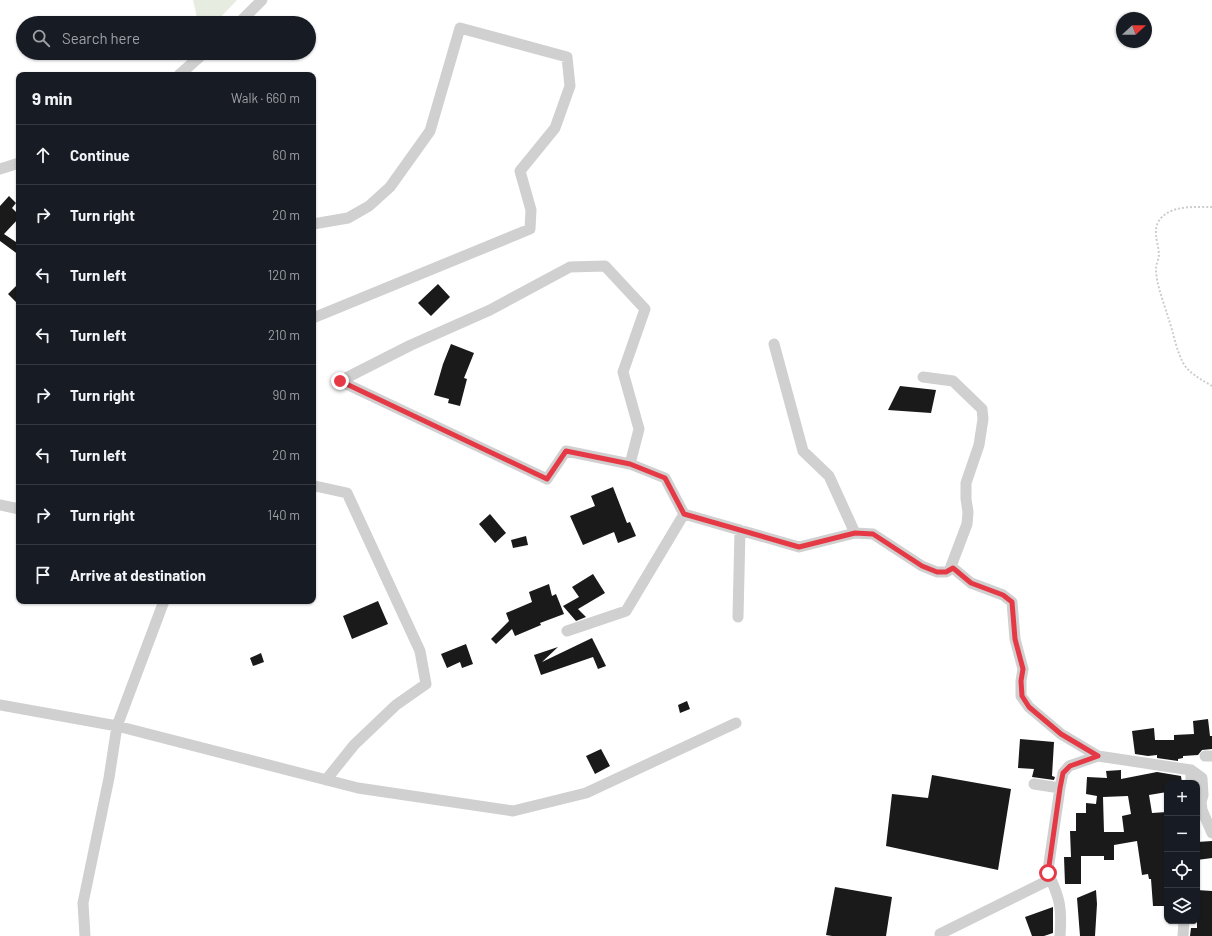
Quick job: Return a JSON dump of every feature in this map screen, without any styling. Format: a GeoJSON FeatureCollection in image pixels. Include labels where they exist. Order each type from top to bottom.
{"type":"FeatureCollection","features":[{"type":"Feature","properties":{"kind":"street"},"geometry":{"type":"LineString","coordinates":[[246,16],[262,0]]}},
{"type":"Feature","properties":{"kind":"street"},"geometry":{"type":"LineString","coordinates":[[316,223],[348,218],[369,206],[390,187],[430,131],[460,28],[567,57],[570,86],[555,128],[520,171],[531,210],[530,229],[316,317]]}},
{"type":"Feature","properties":{"kind":"street"},"geometry":{"type":"LineString","coordinates":[[182,72],[196,60]]}},
{"type":"Feature","properties":{"kind":"street"},"geometry":{"type":"LineString","coordinates":[[0,170],[16,164]]}},
{"type":"Feature","properties":{"kind":"street"},"geometry":{"type":"LineString","coordinates":[[630,464],[639,428],[623,372],[645,309],[604,266],[570,268],[490,310],[411,345],[340,381],[547,479],[566,451],[630,464],[665,478],[684,514],[799,547],[855,533],[873,534],[922,566],[937,572],[946,572],[950,569],[967,524],[968,512],[966,483],[979,445],[983,419],[982,409],[953,381],[923,377]]}},
{"type":"Feature","properties":{"kind":"street"},"geometry":{"type":"LineString","coordinates":[[774,344],[803,451],[829,476],[855,533]]}},
{"type":"Feature","properties":{"kind":"street"},"geometry":{"type":"LineString","coordinates":[[316,486],[347,493],[420,651],[426,684],[396,705],[354,745],[326,780]]}},
{"type":"Feature","properties":{"kind":"street"},"geometry":{"type":"LineString","coordinates":[[0,505],[16,508]]}},
{"type":"Feature","properties":{"kind":"street"},"geometry":{"type":"LineString","coordinates":[[567,631],[626,611],[684,514]]}},
{"type":"Feature","properties":{"kind":"street"},"geometry":{"type":"LineString","coordinates":[[738,618],[740,530]]}},
{"type":"Feature","properties":{"kind":"street"},"geometry":{"type":"LineString","coordinates":[[950,569],[953,568],[971,583],[1003,595],[1012,602],[1015,639],[1023,669],[1021,681],[1022,696],[1029,707],[1061,734],[1098,756],[1191,770],[1202,778],[1202,810],[1212,833]]}},
{"type":"Feature","properties":{"kind":"street"},"geometry":{"type":"LineString","coordinates":[[85,936],[83,903],[109,778],[117,726],[163,604]]}},
{"type":"Feature","properties":{"kind":"street"},"geometry":{"type":"LineString","coordinates":[[0,705],[117,726],[358,788],[513,811],[586,793],[736,723]]}},
{"type":"Feature","properties":{"kind":"street"},"geometry":{"type":"LineString","coordinates":[[1060,936],[1061,908],[1048,870],[1063,773],[1070,766],[1098,756]]}},
{"type":"Feature","properties":{"kind":"street"},"geometry":{"type":"LineString","coordinates":[[1191,770],[1191,780]]}},
{"type":"Feature","properties":{"kind":"street"},"geometry":{"type":"LineString","coordinates":[[1034,784],[1060,788]]}},
{"type":"Feature","properties":{"kind":"street"},"geometry":{"type":"LineString","coordinates":[[940,934],[1051,879]]}},
{"type":"Feature","properties":{"kind":"street"},"geometry":{"type":"LineString","coordinates":[[1183,936],[1184,924]]}},
{"type":"Feature","properties":{"kind":"path"},"geometry":{"type":"LineString","coordinates":[[1212,207],[1187,207],[1171,211],[1162,216],[1157,224],[1155,233],[1159,256],[1156,269],[1158,282],[1180,354],[1185,365],[1193,374],[1212,386]]}},
{"type":"Feature","properties":{"kind":"shaded area"},"geometry":{"type":"Polygon","coordinates":[[[193,0],[237,0],[222,16],[197,16],[193,0]]]}},
{"type":"Feature","properties":{"kind":"building"},"geometry":{"type":"Polygon","coordinates":[[[9,196],[16,203],[12,208],[16,212],[16,221],[4,234],[16,242],[16,253],[0,241],[0,206],[9,196]]]}},
{"type":"Feature","properties":{"kind":"building"},"geometry":{"type":"Polygon","coordinates":[[[438,284],[450,297],[431,316],[418,303],[438,284]]]}},
{"type":"Feature","properties":{"kind":"building"},"geometry":{"type":"Polygon","coordinates":[[[16,286],[16,302],[8,294],[16,286]]]}},
{"type":"Feature","properties":{"kind":"building"},"geometry":{"type":"Polygon","coordinates":[[[451,344],[474,353],[464,378],[467,379],[460,406],[448,403],[449,399],[434,395],[443,364],[451,344]]]}},
{"type":"Feature","properties":{"kind":"building"},"geometry":{"type":"Polygon","coordinates":[[[900,386],[936,390],[931,413],[888,410],[900,386]]]}},
{"type":"Feature","properties":{"kind":"building"},"geometry":{"type":"Polygon","coordinates":[[[613,487],[627,523],[630,522],[636,536],[618,543],[614,532],[583,545],[570,516],[595,506],[591,496],[613,487]]]}},
{"type":"Feature","properties":{"kind":"building"},"geometry":{"type":"Polygon","coordinates":[[[490,514],[506,533],[495,543],[479,524],[490,514]]]}},
{"type":"Feature","properties":{"kind":"building"},"geometry":{"type":"Polygon","coordinates":[[[526,536],[528,545],[513,548],[511,540],[526,536]]]}},
{"type":"Feature","properties":{"kind":"building"},"geometry":{"type":"Polygon","coordinates":[[[593,574],[605,593],[578,609],[586,617],[576,621],[563,606],[579,597],[572,587],[593,574]]]}},
{"type":"Feature","properties":{"kind":"building"},"geometry":{"type":"Polygon","coordinates":[[[549,584],[552,596],[556,594],[564,614],[540,623],[541,625],[515,636],[512,629],[496,644],[491,639],[509,621],[506,613],[532,602],[529,592],[549,584]]]}},
{"type":"Feature","properties":{"kind":"building"},"geometry":{"type":"Polygon","coordinates":[[[378,601],[388,624],[352,639],[343,616],[378,601]]]}},
{"type":"Feature","properties":{"kind":"building"},"geometry":{"type":"Polygon","coordinates":[[[592,638],[606,666],[598,669],[593,657],[541,675],[534,655],[558,647],[542,662],[592,638]]]}},
{"type":"Feature","properties":{"kind":"building"},"geometry":{"type":"Polygon","coordinates":[[[466,644],[473,664],[462,668],[460,662],[447,668],[441,654],[466,644]]]}},
{"type":"Feature","properties":{"kind":"building"},"geometry":{"type":"Polygon","coordinates":[[[261,653],[264,662],[253,666],[250,658],[261,653]]]}},
{"type":"Feature","properties":{"kind":"building"},"geometry":{"type":"Polygon","coordinates":[[[687,701],[690,709],[680,713],[678,705],[687,701]]]}},
{"type":"Feature","properties":{"kind":"building"},"geometry":{"type":"Polygon","coordinates":[[[1208,719],[1210,736],[1212,736],[1212,749],[1202,750],[1198,755],[1183,756],[1183,758],[1178,759],[1178,761],[1157,758],[1157,755],[1148,756],[1135,754],[1132,731],[1154,728],[1155,740],[1174,740],[1174,735],[1194,734],[1193,721],[1208,719]]]}},
{"type":"Feature","properties":{"kind":"building"},"geometry":{"type":"Polygon","coordinates":[[[1020,739],[1054,742],[1052,776],[1055,777],[1054,780],[1032,777],[1034,769],[1018,768],[1020,739]]]}},
{"type":"Feature","properties":{"kind":"building"},"geometry":{"type":"Polygon","coordinates":[[[601,749],[610,766],[595,774],[586,756],[601,749]]]}},
{"type":"Feature","properties":{"kind":"building"},"geometry":{"type":"Polygon","coordinates":[[[1121,770],[1121,779],[1157,772],[1181,776],[1182,780],[1164,780],[1164,792],[1149,795],[1152,813],[1164,812],[1164,906],[1153,906],[1151,879],[1149,879],[1148,874],[1142,875],[1137,841],[1114,845],[1114,860],[1104,860],[1104,856],[1081,856],[1081,884],[1065,884],[1064,857],[1071,857],[1070,831],[1076,831],[1076,813],[1086,813],[1086,803],[1096,804],[1097,796],[1086,794],[1087,777],[1107,778],[1106,771],[1121,770]],[[1128,796],[1103,797],[1104,832],[1124,832],[1122,816],[1131,814],[1128,796]]]}},
{"type":"Feature","properties":{"kind":"building"},"geometry":{"type":"Polygon","coordinates":[[[932,775],[1011,789],[998,870],[886,846],[892,794],[928,798],[932,775]]]}},
{"type":"Feature","properties":{"kind":"building"},"geometry":{"type":"Polygon","coordinates":[[[1212,841],[1212,858],[1200,860],[1200,842],[1212,841]]]}},
{"type":"Feature","properties":{"kind":"building"},"geometry":{"type":"Polygon","coordinates":[[[835,887],[892,897],[886,936],[826,935],[835,887]]]}},
{"type":"Feature","properties":{"kind":"building"},"geometry":{"type":"Polygon","coordinates":[[[1096,890],[1097,904],[1095,936],[1080,936],[1077,898],[1096,890]]]}},
{"type":"Feature","properties":{"kind":"building"},"geometry":{"type":"Polygon","coordinates":[[[1200,890],[1212,891],[1212,936],[1190,936],[1191,928],[1197,928],[1197,924],[1200,924],[1200,890]]]}},
{"type":"Feature","properties":{"kind":"building"},"geometry":{"type":"Polygon","coordinates":[[[1053,907],[1053,933],[1044,936],[1032,936],[1025,917],[1053,907]]]}},
{"type":"Feature","properties":{"kind":"route"},"geometry":{"type":"LineString","coordinates":[[340,381],[547,479],[566,451],[630,464],[665,478],[684,514],[799,547],[855,533],[873,534],[922,566],[937,572],[946,572],[953,568],[971,583],[1003,595],[1012,602],[1015,639],[1023,669],[1021,681],[1022,696],[1029,707],[1061,734],[1098,756],[1070,766],[1063,773],[1048,873]]}}]}
